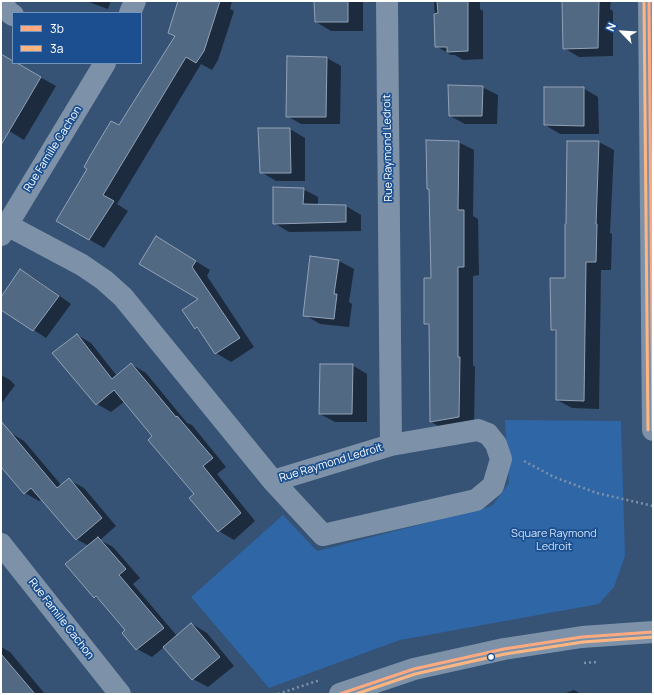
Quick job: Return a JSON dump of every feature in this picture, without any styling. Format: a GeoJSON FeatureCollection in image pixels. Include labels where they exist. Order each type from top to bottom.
{"type":"FeatureCollection","features":[{"type":"Feature","properties":{"kind":"street"},"geometry":{"type":"LineString","coordinates":[[130,12],[135,1]]}},
{"type":"Feature","properties":{"kind":"street","name":"Rue Raymond Ledroit"},"geometry":{"type":"LineString","coordinates":[[4,230],[37,241],[82,265],[104,280],[123,297],[273,481],[391,445],[387,1]]}},
{"type":"Feature","properties":{"kind":"street"},"geometry":{"type":"LineString","coordinates":[[649,1],[653,430]]}},
{"type":"Feature","properties":{"kind":"street"},"geometry":{"type":"LineString","coordinates":[[1,3],[12,14]]}},
{"type":"Feature","properties":{"kind":"street","name":"Rue Famille Cachon"},"geometry":{"type":"LineString","coordinates":[[4,230],[98,66]]}},
{"type":"Feature","properties":{"kind":"street"},"geometry":{"type":"LineString","coordinates":[[273,481],[322,535],[476,500],[493,486],[501,460],[496,444],[488,434],[478,430],[391,445]]}},
{"type":"Feature","properties":{"kind":"street","name":"Rue Famille Cachon"},"geometry":{"type":"LineString","coordinates":[[3,550],[120,694]]}},
{"type":"Feature","properties":{"kind":"street"},"geometry":{"type":"LineString","coordinates":[[340,694],[414,669],[504,649],[582,637],[653,632]]}},
{"type":"Feature","properties":{"kind":"path"},"geometry":{"type":"LineString","coordinates":[[501,460],[523,461],[554,477],[597,493],[653,506]]}},
{"type":"Feature","properties":{"kind":"green space","name":"Square Raymond Ledroit"},"geometry":{"type":"Polygon","coordinates":[[[505,420],[621,421],[625,556],[614,587],[599,604],[400,640],[269,688],[191,597],[283,515],[317,551],[492,506],[509,483],[505,420]]]}},
{"type":"Feature","properties":{"kind":"building"},"geometry":{"type":"Polygon","coordinates":[[[178,1],[220,1],[204,51],[196,63],[186,57],[103,195],[114,201],[89,240],[56,221],[87,169],[84,167],[111,121],[119,125],[175,36],[168,33],[178,1]]]}},
{"type":"Feature","properties":{"kind":"building"},"geometry":{"type":"Polygon","coordinates":[[[314,1],[348,1],[348,22],[315,22],[314,1]]]}},
{"type":"Feature","properties":{"kind":"building"},"geometry":{"type":"Polygon","coordinates":[[[437,1],[468,1],[468,51],[447,52],[447,47],[435,47],[434,14],[438,13],[437,1]]]}},
{"type":"Feature","properties":{"kind":"building"},"geometry":{"type":"Polygon","coordinates":[[[562,1],[599,1],[598,48],[563,49],[562,1]]]}},
{"type":"Feature","properties":{"kind":"building"},"geometry":{"type":"Polygon","coordinates":[[[1,54],[12,60],[12,64],[19,64],[41,77],[1,145],[1,54]]]}},
{"type":"Feature","properties":{"kind":"building"},"geometry":{"type":"Polygon","coordinates":[[[287,56],[327,57],[326,117],[286,117],[287,56]]]}},
{"type":"Feature","properties":{"kind":"building"},"geometry":{"type":"Polygon","coordinates":[[[448,85],[483,86],[482,116],[449,116],[448,85]]]}},
{"type":"Feature","properties":{"kind":"building"},"geometry":{"type":"Polygon","coordinates":[[[544,87],[584,87],[584,126],[544,125],[544,87]]]}},
{"type":"Feature","properties":{"kind":"building"},"geometry":{"type":"Polygon","coordinates":[[[258,128],[290,128],[291,173],[260,173],[258,128]]]}},
{"type":"Feature","properties":{"kind":"building"},"geometry":{"type":"Polygon","coordinates":[[[426,140],[459,141],[458,210],[464,210],[464,267],[458,267],[458,357],[460,357],[459,417],[430,422],[429,324],[424,324],[424,278],[431,278],[429,189],[427,189],[426,140]]]}},
{"type":"Feature","properties":{"kind":"building"},"geometry":{"type":"Polygon","coordinates":[[[567,141],[599,141],[596,262],[586,262],[584,401],[556,400],[556,330],[551,330],[550,278],[565,278],[567,141]]]}},
{"type":"Feature","properties":{"kind":"building"},"geometry":{"type":"Polygon","coordinates":[[[273,187],[304,188],[303,204],[346,205],[346,222],[273,224],[273,187]]]}},
{"type":"Feature","properties":{"kind":"building"},"geometry":{"type":"Polygon","coordinates":[[[156,236],[196,261],[192,267],[240,338],[215,354],[197,327],[195,329],[182,310],[198,299],[139,264],[156,236]]]}},
{"type":"Feature","properties":{"kind":"building"},"geometry":{"type":"Polygon","coordinates":[[[310,256],[339,260],[334,294],[337,294],[334,319],[303,316],[310,256]]]}},
{"type":"Feature","properties":{"kind":"building"},"geometry":{"type":"Polygon","coordinates":[[[20,269],[59,296],[33,331],[1,310],[1,297],[20,269]]]}},
{"type":"Feature","properties":{"kind":"building"},"geometry":{"type":"Polygon","coordinates":[[[77,334],[112,379],[131,363],[176,417],[177,416],[213,458],[203,466],[241,513],[218,532],[189,498],[194,494],[148,440],[152,436],[114,390],[96,405],[52,353],[77,334]]]}},
{"type":"Feature","properties":{"kind":"building"},"geometry":{"type":"Polygon","coordinates":[[[320,364],[353,364],[352,414],[319,414],[320,364]]]}},
{"type":"Feature","properties":{"kind":"building"},"geometry":{"type":"Polygon","coordinates":[[[1,421],[57,488],[69,478],[102,518],[76,540],[31,488],[24,494],[1,467],[1,421]]]}},
{"type":"Feature","properties":{"kind":"building"},"geometry":{"type":"Polygon","coordinates":[[[98,537],[126,569],[119,575],[164,628],[136,650],[122,633],[125,630],[96,596],[94,598],[65,564],[98,537]]]}},
{"type":"Feature","properties":{"kind":"building"},"geometry":{"type":"Polygon","coordinates":[[[191,623],[220,657],[192,680],[163,647],[191,623]]]}},
{"type":"Feature","properties":{"kind":"building"},"geometry":{"type":"Polygon","coordinates":[[[1,654],[35,694],[1,694],[1,654]]]}},
{"type":"Feature","properties":{"kind":"transit line","name":"3a"},"geometry":{"type":"LineString","coordinates":[[644,1],[648,430]]}},
{"type":"Feature","properties":{"kind":"transit line","name":"3b"},"geometry":{"type":"LineString","coordinates":[[649,1],[653,430]]}},
{"type":"Feature","properties":{"kind":"transit line","name":"3b"},"geometry":{"type":"LineString","coordinates":[[340,694],[414,669],[504,649],[582,637],[653,632]]}},
{"type":"Feature","properties":{"kind":"transit line","name":"3a"},"geometry":{"type":"LineString","coordinates":[[356,694],[415,674],[505,654],[583,642],[653,637]]}}]}
